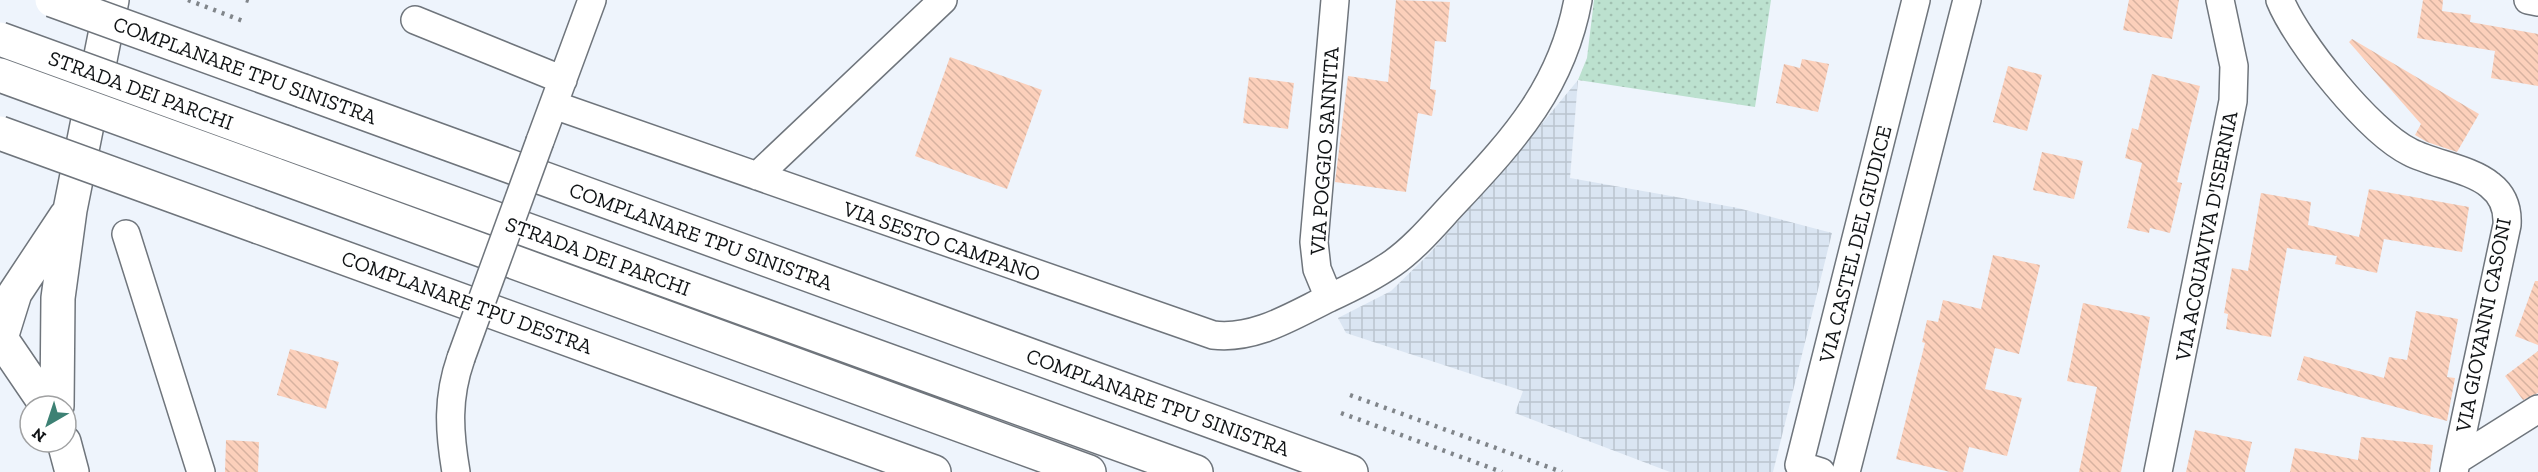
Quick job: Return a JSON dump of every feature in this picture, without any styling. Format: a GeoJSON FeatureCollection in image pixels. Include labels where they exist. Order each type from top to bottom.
{"type":"FeatureCollection","features":[{"type":"Feature","properties":{"kind":"main road","name":"COMPLANARE TPU SINISTRA"},"geometry":{"type":"LineString","coordinates":[[52,0],[1351,472]]}},
{"type":"Feature","properties":{"kind":"main road"},"geometry":{"type":"LineString","coordinates":[[57,394],[58,298],[70,210],[112,0]]}},
{"type":"Feature","properties":{"kind":"main road","name":"STRADA DEI PARCHI"},"geometry":{"type":"LineString","coordinates":[[0,39],[1196,472]]}},
{"type":"Feature","properties":{"kind":"main road","name":"STRADA DEI PARCHI"},"geometry":{"type":"LineString","coordinates":[[0,75],[1089,472]]}},
{"type":"Feature","properties":{"kind":"main road","name":"COMPLANARE TPU DESTRA"},"geometry":{"type":"LineString","coordinates":[[0,133],[934,472]]}},
{"type":"Feature","properties":{"kind":"main road"},"geometry":{"type":"LineString","coordinates":[[0,338],[15,293],[70,210]]}},
{"type":"Feature","properties":{"kind":"main road"},"geometry":{"type":"LineString","coordinates":[[0,268],[32,265]]}},
{"type":"Feature","properties":{"kind":"main road"},"geometry":{"type":"LineString","coordinates":[[0,338],[58,298]]}},
{"type":"Feature","properties":{"kind":"main road"},"geometry":{"type":"LineString","coordinates":[[0,338],[39,394]]}},
{"type":"Feature","properties":{"kind":"main road"},"geometry":{"type":"LineString","coordinates":[[67,454],[72,472]]}},
{"type":"Feature","properties":{"kind":"street"},"geometry":{"type":"LineString","coordinates":[[456,472],[450,442],[449,408],[461,358],[591,0]]}},
{"type":"Feature","properties":{"kind":"street"},"geometry":{"type":"LineString","coordinates":[[757,176],[943,0]]}},
{"type":"Feature","properties":{"kind":"street","name":"VIA POGGIO SANNITA"},"geometry":{"type":"LineString","coordinates":[[1329,298],[1317,268],[1314,242],[1335,0]]}},
{"type":"Feature","properties":{"kind":"street"},"geometry":{"type":"LineString","coordinates":[[1329,298],[1371,277],[1404,254],[1497,158],[1545,94],[1570,39],[1578,0]]}},
{"type":"Feature","properties":{"kind":"street","name":"VIA CASTEL DEL GIUDICE"},"geometry":{"type":"LineString","coordinates":[[1821,472],[1799,465],[1916,0]]}},
{"type":"Feature","properties":{"kind":"street"},"geometry":{"type":"LineString","coordinates":[[1846,472],[1967,0]]}},
{"type":"Feature","properties":{"kind":"street","name":"VIA ACQUAVIVA D'ISERNIA"},"geometry":{"type":"LineString","coordinates":[[2158,472],[2233,101],[2235,80],[2231,45],[2220,0]]}},
{"type":"Feature","properties":{"kind":"street","name":"VIA GIOVANNI CASONI"},"geometry":{"type":"LineString","coordinates":[[2280,0],[2312,50],[2374,127],[2410,152],[2490,184],[2504,203],[2507,225],[2455,466]]}},
{"type":"Feature","properties":{"kind":"street"},"geometry":{"type":"LineString","coordinates":[[2528,0],[2538,2]]}},
{"type":"Feature","properties":{"kind":"street"},"geometry":{"type":"LineString","coordinates":[[415,20],[563,80]]}},
{"type":"Feature","properties":{"kind":"street","name":"VIA SESTO CAMPANO"},"geometry":{"type":"LineString","coordinates":[[554,105],[1213,335],[1237,336],[1260,331],[1329,298]]}},
{"type":"Feature","properties":{"kind":"street"},"geometry":{"type":"LineString","coordinates":[[126,234],[201,472]]}},
{"type":"Feature","properties":{"kind":"street"},"geometry":{"type":"LineString","coordinates":[[2455,466],[2538,409]]}},
{"type":"Feature","properties":{"kind":"shaded area"},"geometry":{"type":"Polygon","coordinates":[[[1578,80],[1570,178],[1738,208],[1832,233],[1773,472],[1670,472],[1515,413],[1523,391],[1346,333],[1338,318],[1391,291],[1429,254],[1506,167],[1578,80]]]}},
{"type":"Feature","properties":{"kind":"green space"},"geometry":{"type":"Polygon","coordinates":[[[1594,0],[1771,0],[1755,107],[1578,80],[1587,58],[1594,0]]]}},
{"type":"Feature","properties":{"kind":"building"},"geometry":{"type":"Polygon","coordinates":[[[1396,0],[1450,2],[1446,42],[1435,41],[1430,89],[1436,90],[1432,116],[1418,113],[1406,192],[1335,182],[1348,76],[1388,82],[1396,0]]]}},
{"type":"Feature","properties":{"kind":"building"},"geometry":{"type":"Polygon","coordinates":[[[2129,0],[2179,0],[2172,39],[2123,30],[2129,0]]]}},
{"type":"Feature","properties":{"kind":"building"},"geometry":{"type":"Polygon","coordinates":[[[2423,0],[2443,0],[2442,11],[2471,15],[2470,22],[2538,34],[2538,86],[2491,78],[2495,51],[2417,38],[2423,0]]]}},
{"type":"Feature","properties":{"kind":"building"},"geometry":{"type":"Polygon","coordinates":[[[2352,39],[2479,114],[2457,152],[2427,142],[2415,135],[2421,124],[2349,42],[2352,39]]]}},
{"type":"Feature","properties":{"kind":"building"},"geometry":{"type":"Polygon","coordinates":[[[950,57],[1042,90],[1007,189],[915,156],[950,57]]]}},
{"type":"Feature","properties":{"kind":"building"},"geometry":{"type":"Polygon","coordinates":[[[1802,59],[1829,64],[1818,112],[1776,103],[1784,64],[1800,68],[1802,59]]]}},
{"type":"Feature","properties":{"kind":"building"},"geometry":{"type":"Polygon","coordinates":[[[2008,66],[2042,75],[2027,131],[1993,122],[2008,66]]]}},
{"type":"Feature","properties":{"kind":"building"},"geometry":{"type":"Polygon","coordinates":[[[2152,74],[2200,86],[2177,182],[2182,183],[2170,233],[2150,228],[2149,233],[2127,228],[2142,163],[2125,158],[2132,128],[2138,130],[2152,74]]]}},
{"type":"Feature","properties":{"kind":"building"},"geometry":{"type":"Polygon","coordinates":[[[1249,77],[1294,83],[1288,129],[1243,123],[1249,77]]]}},
{"type":"Feature","properties":{"kind":"building"},"geometry":{"type":"Polygon","coordinates":[[[2042,152],[2083,161],[2074,199],[2033,190],[2042,152]]]}},
{"type":"Feature","properties":{"kind":"building"},"geometry":{"type":"Polygon","coordinates":[[[2369,189],[2469,207],[2462,252],[2384,239],[2377,273],[2335,264],[2337,256],[2287,248],[2271,337],[2226,329],[2228,314],[2224,313],[2232,268],[2248,271],[2261,193],[2311,202],[2308,225],[2359,237],[2369,189]]]}},
{"type":"Feature","properties":{"kind":"building"},"geometry":{"type":"Polygon","coordinates":[[[1993,255],[2040,265],[2019,354],[1995,348],[1985,389],[2022,398],[2007,456],[1969,447],[1963,472],[1950,472],[1896,459],[1925,343],[1922,342],[1927,320],[1938,322],[1943,300],[1981,309],[1993,255]]]}},
{"type":"Feature","properties":{"kind":"building"},"geometry":{"type":"Polygon","coordinates":[[[2535,281],[2538,281],[2538,345],[2515,336],[2535,281]]]}},
{"type":"Feature","properties":{"kind":"building"},"geometry":{"type":"Polygon","coordinates":[[[2083,303],[2150,317],[2121,472],[2079,472],[2097,387],[2067,381],[2083,303]]]}},
{"type":"Feature","properties":{"kind":"building"},"geometry":{"type":"Polygon","coordinates":[[[2416,311],[2458,319],[2447,377],[2455,378],[2447,421],[2297,380],[2304,356],[2384,378],[2389,357],[2407,360],[2416,311]]]}},
{"type":"Feature","properties":{"kind":"building"},"geometry":{"type":"Polygon","coordinates":[[[290,349],[339,362],[326,409],[277,395],[290,349]]]}},
{"type":"Feature","properties":{"kind":"building"},"geometry":{"type":"Polygon","coordinates":[[[2538,351],[2538,393],[2523,400],[2505,376],[2538,351]]]}},
{"type":"Feature","properties":{"kind":"building"},"geometry":{"type":"Polygon","coordinates":[[[2195,430],[2252,442],[2245,472],[2186,472],[2195,430]]]}},
{"type":"Feature","properties":{"kind":"building"},"geometry":{"type":"Polygon","coordinates":[[[2361,437],[2433,445],[2430,472],[2290,472],[2295,448],[2358,460],[2361,437]]]}},
{"type":"Feature","properties":{"kind":"building"},"geometry":{"type":"Polygon","coordinates":[[[226,440],[259,442],[258,472],[225,472],[226,440]]]}},
{"type":"Feature","properties":{"kind":"railway"},"geometry":{"type":"LineString","coordinates":[[188,0],[243,21]]}},
{"type":"Feature","properties":{"kind":"railway"},"geometry":{"type":"LineString","coordinates":[[246,0],[252,2]]}},
{"type":"Feature","properties":{"kind":"railway"},"geometry":{"type":"LineString","coordinates":[[1350,395],[1562,472]]}},
{"type":"Feature","properties":{"kind":"railway"},"geometry":{"type":"LineString","coordinates":[[1341,413],[1502,472]]}}]}
